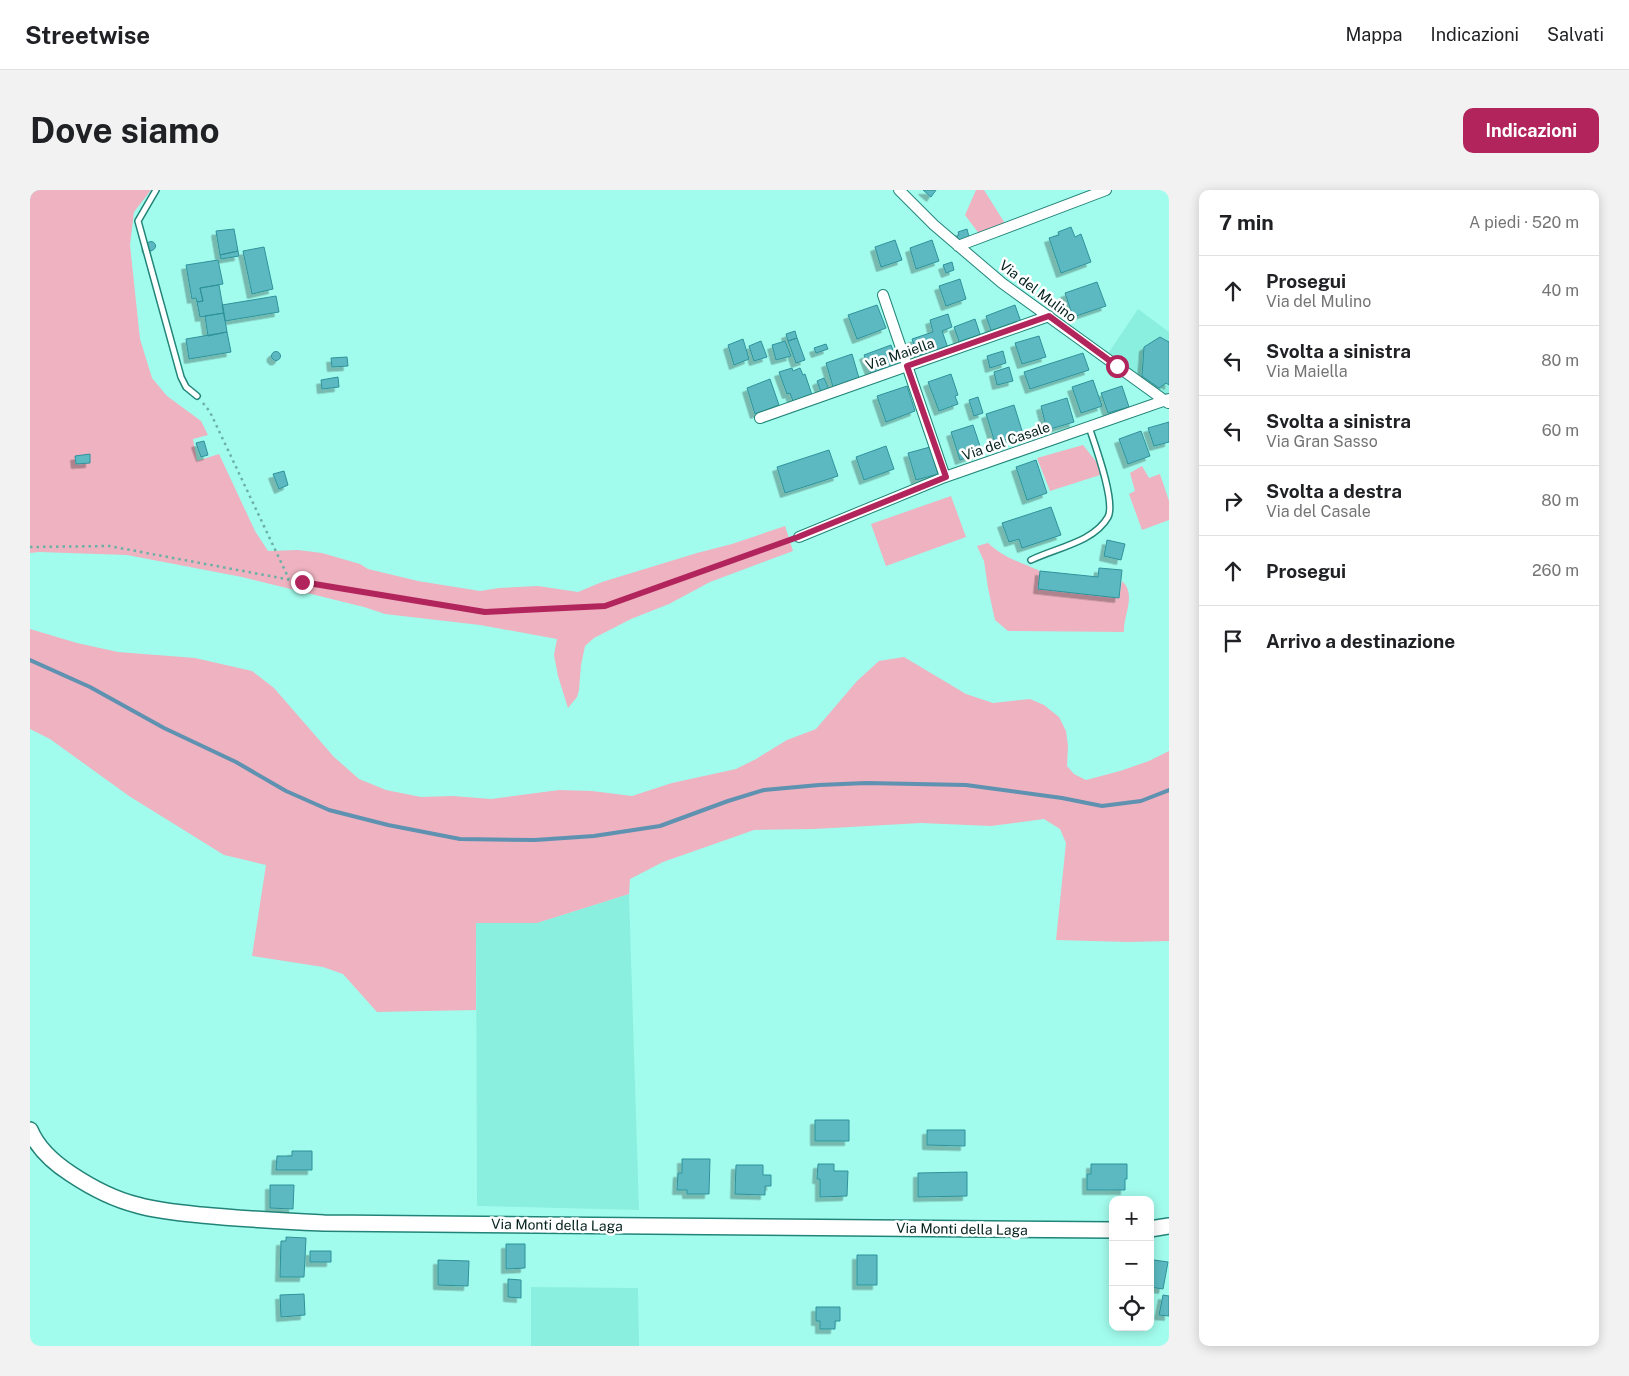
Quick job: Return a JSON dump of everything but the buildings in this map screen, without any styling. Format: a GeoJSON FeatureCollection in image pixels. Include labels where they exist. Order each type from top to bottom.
{"type":"FeatureCollection","features":[{"type":"Feature","properties":{"kind":"street","name":"Via del Mulino"},"geometry":{"type":"LineString","coordinates":[[899,190],[934,225],[1002,283],[1168,401]]}},
{"type":"Feature","properties":{"kind":"street"},"geometry":{"type":"LineString","coordinates":[[958,246],[1106,190]]}},
{"type":"Feature","properties":{"kind":"street"},"geometry":{"type":"LineString","coordinates":[[883,294],[946,477]]}},
{"type":"Feature","properties":{"kind":"street","name":"Via Maiella"},"geometry":{"type":"LineString","coordinates":[[760,418],[1049,316]]}},
{"type":"Feature","properties":{"kind":"street","name":"Via del Casale"},"geometry":{"type":"LineString","coordinates":[[798,537],[946,477],[1168,401]]}},
{"type":"Feature","properties":{"kind":"street","name":"Via Monti della Laga"},"geometry":{"type":"LineString","coordinates":[[30,1130],[40,1147],[54,1162],[100,1192],[149,1208],[208,1215],[324,1222],[1109,1230]]}},
{"type":"Feature","properties":{"kind":"street"},"geometry":{"type":"LineString","coordinates":[[1154,1228],[1169,1226]]}},
{"type":"Feature","properties":{"kind":"lane"},"geometry":{"type":"LineString","coordinates":[[156,190],[138,221],[181,377],[186,387],[197,396]]}},
{"type":"Feature","properties":{"kind":"lane"},"geometry":{"type":"LineString","coordinates":[[1031,560],[1084,538],[1098,530],[1108,517],[1109,496],[1089,427]]}},
{"type":"Feature","properties":{"kind":"path"},"geometry":{"type":"LineString","coordinates":[[197,396],[210,412],[289,579]]}},
{"type":"Feature","properties":{"kind":"path"},"geometry":{"type":"LineString","coordinates":[[30,547],[109,546],[485,612],[605,606],[798,537]]}},
{"type":"Feature","properties":{"kind":"shaded area"},"geometry":{"type":"Polygon","coordinates":[[[30,190],[151,190],[134,212],[130,245],[140,339],[152,378],[167,396],[201,421],[208,435],[193,439],[197,461],[219,454],[255,531],[268,551],[298,550],[322,553],[360,564],[368,569],[418,581],[480,591],[538,586],[578,592],[602,582],[732,544],[785,526],[793,551],[710,582],[669,604],[631,619],[594,638],[585,646],[579,690],[577,697],[568,708],[554,655],[557,639],[480,625],[385,614],[364,607],[242,577],[127,555],[30,553],[30,190]]]}},
{"type":"Feature","properties":{"kind":"shaded area"},"geometry":{"type":"Polygon","coordinates":[[[976,190],[984,190],[1006,225],[980,235],[965,215],[976,190]]]}},
{"type":"Feature","properties":{"kind":"shaded area"},"geometry":{"type":"Polygon","coordinates":[[[1138,309],[1169,332],[1169,396],[1164,398],[1107,355],[1138,309]]]}},
{"type":"Feature","properties":{"kind":"shaded area"},"geometry":{"type":"Polygon","coordinates":[[[1083,445],[1098,464],[1100,475],[1050,491],[1037,458],[1083,445]]]}},
{"type":"Feature","properties":{"kind":"shaded area"},"geometry":{"type":"Polygon","coordinates":[[[1142,466],[1149,478],[1160,474],[1169,501],[1169,520],[1142,530],[1129,494],[1135,491],[1130,473],[1142,466]]]}},
{"type":"Feature","properties":{"kind":"shaded area"},"geometry":{"type":"Polygon","coordinates":[[[951,496],[966,537],[886,566],[871,524],[951,496]]]}},
{"type":"Feature","properties":{"kind":"shaded area"},"geometry":{"type":"Polygon","coordinates":[[[988,543],[1006,556],[1040,571],[1039,589],[1119,598],[1122,581],[1128,592],[1129,599],[1124,632],[1008,631],[995,620],[984,561],[977,546],[988,543]]]}},
{"type":"Feature","properties":{"kind":"shaded area"},"geometry":{"type":"Polygon","coordinates":[[[30,629],[77,643],[118,652],[195,658],[252,671],[274,688],[334,757],[359,779],[386,790],[421,797],[453,796],[491,799],[559,790],[592,791],[632,796],[672,783],[736,769],[787,740],[816,729],[857,681],[879,661],[904,657],[966,694],[993,703],[1030,699],[1044,705],[1059,717],[1066,731],[1068,746],[1067,766],[1074,774],[1086,780],[1149,761],[1169,751],[1169,941],[1056,940],[1066,843],[1060,829],[1044,819],[991,826],[921,823],[814,829],[754,830],[663,862],[630,879],[629,894],[537,923],[476,923],[476,1010],[377,1012],[343,974],[323,967],[252,956],[266,865],[224,855],[129,796],[50,739],[30,729],[30,629]]]}},
{"type":"Feature","properties":{"kind":"shaded area"},"geometry":{"type":"Polygon","coordinates":[[[629,894],[639,1210],[477,1206],[476,923],[537,923],[629,894]]]}},
{"type":"Feature","properties":{"kind":"shaded area"},"geometry":{"type":"Polygon","coordinates":[[[531,1287],[638,1288],[639,1346],[531,1346],[531,1287]]]}},
{"type":"Feature","properties":{"kind":"waterway"},"geometry":{"type":"LineString","coordinates":[[30,660],[90,687],[164,728],[236,762],[286,791],[329,810],[388,825],[460,839],[535,840],[594,836],[660,826],[764,790],[819,785],[866,783],[966,785],[1062,798],[1102,806],[1141,801],[1169,790]]}},
{"type":"Feature","properties":{"kind":"route"},"geometry":{"type":"LineString","coordinates":[[302,582],[485,612],[605,606],[798,537],[946,477],[907,366],[1049,316],[1117,366]]}}]}
